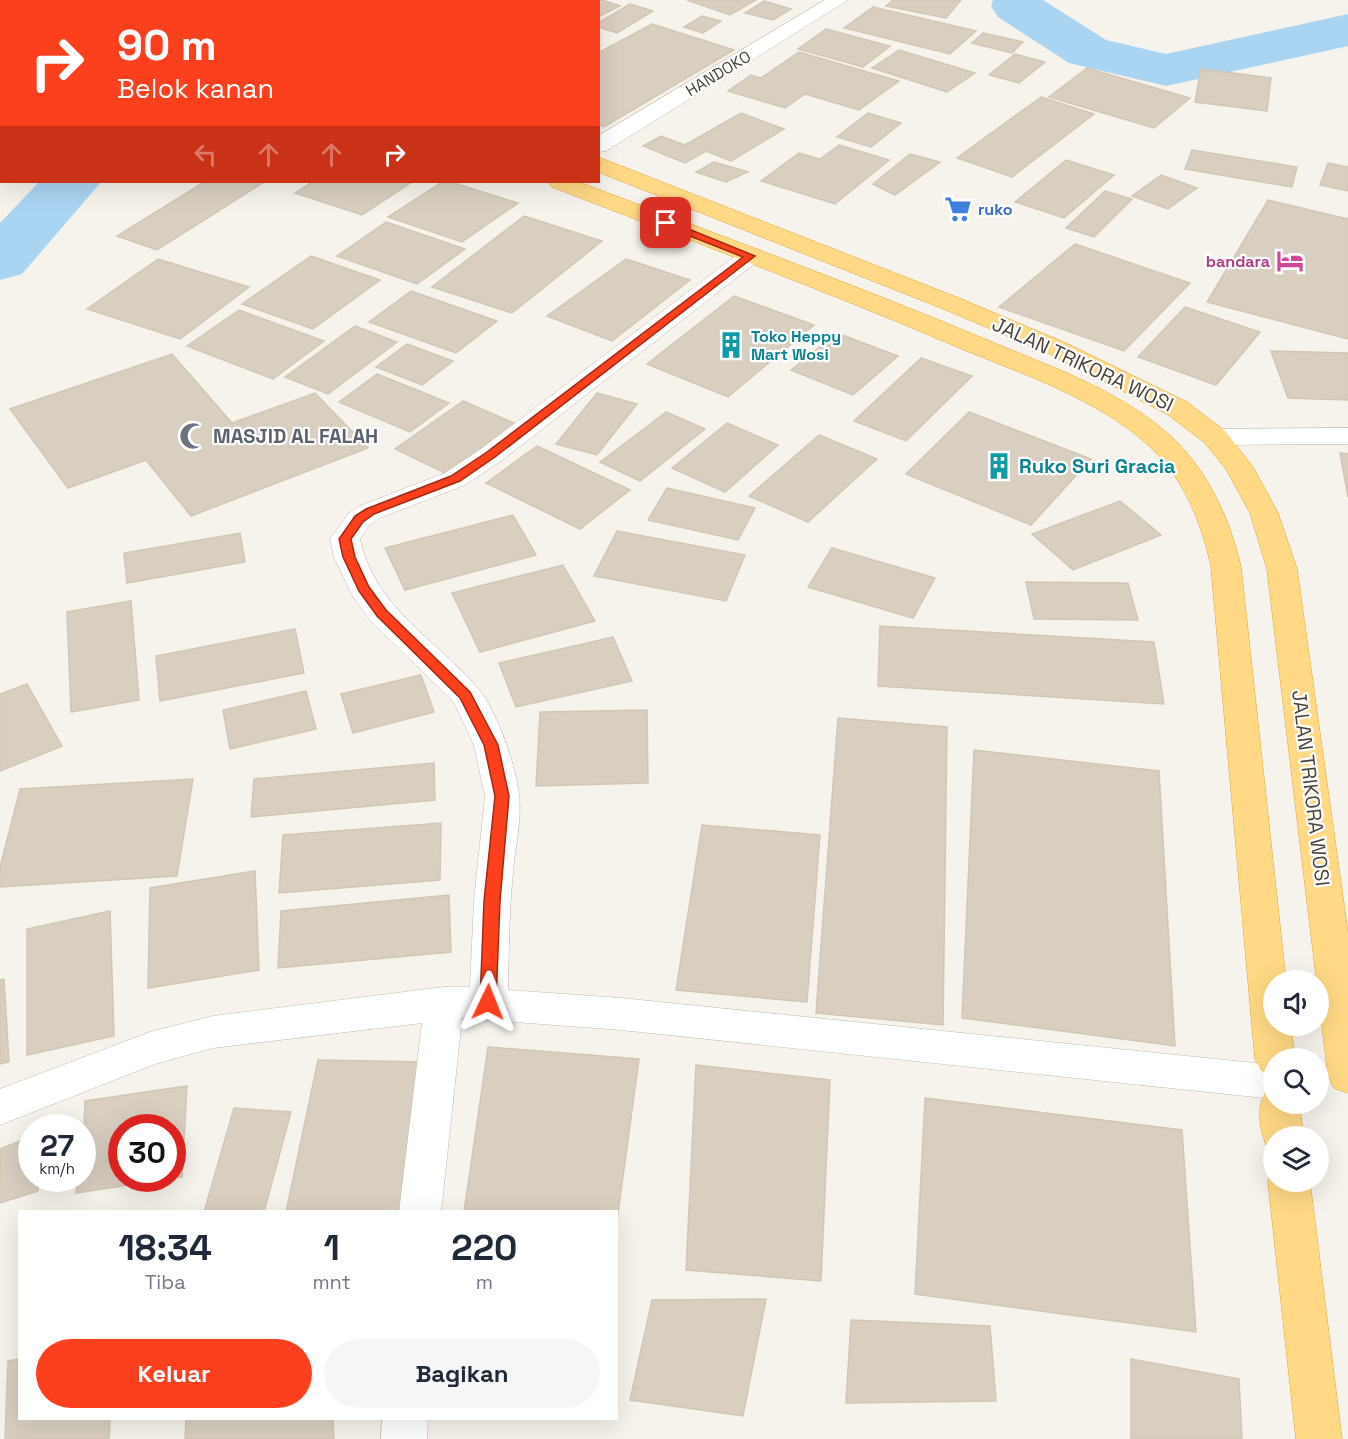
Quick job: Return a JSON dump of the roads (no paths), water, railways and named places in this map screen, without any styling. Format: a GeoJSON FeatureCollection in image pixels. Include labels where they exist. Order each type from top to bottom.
{"type":"FeatureCollection","features":[{"type":"Feature","properties":{"kind":"highway","name":"JALAN TRIKORA WOSI"},"geometry":{"type":"LineString","coordinates":[[600,165],[950,303],[1059,349],[1177,408],[1215,437],[1239,467],[1264,513],[1282,569],[1348,1076]]}},
{"type":"Feature","properties":{"kind":"highway","name":"JALAN TRIKORA WOSI"},"geometry":{"type":"LineString","coordinates":[[563,183],[925,323],[1037,371],[1117,410],[1156,438],[1189,474],[1220,537],[1226,567],[1274,1048]]}},
{"type":"Feature","properties":{"kind":"highway"},"geometry":{"type":"LineString","coordinates":[[1290,1192],[1319,1439]]}},
{"type":"Feature","properties":{"kind":"street","name":"HANDOKO"},"geometry":{"type":"LineString","coordinates":[[600,145],[838,0]]}},
{"type":"Feature","properties":{"kind":"street"},"geometry":{"type":"LineString","coordinates":[[488,1002],[492,901],[502,796],[491,745],[466,695],[381,613],[363,588],[349,557],[345,539],[359,519],[370,512],[455,479],[491,455],[750,256]]}},
{"type":"Feature","properties":{"kind":"street"},"geometry":{"type":"LineString","coordinates":[[1215,437],[1348,436]]}},
{"type":"Feature","properties":{"kind":"street"},"geometry":{"type":"LineString","coordinates":[[0,1107],[150,1049],[213,1032],[444,1003],[488,1002],[1263,1081]]}},
{"type":"Feature","properties":{"kind":"street"},"geometry":{"type":"LineString","coordinates":[[420,1210],[444,1003]]}},
{"type":"Feature","properties":{"kind":"street"},"geometry":{"type":"LineString","coordinates":[[404,1439],[405,1420]]}},
{"type":"Feature","properties":{"kind":"waterway"},"geometry":{"type":"LineString","coordinates":[[1018,0],[1016,6],[1088,52],[1166,70],[1348,30]]}},
{"type":"Feature","properties":{"kind":"waterway"},"geometry":{"type":"LineString","coordinates":[[0,261],[70,183]]}},
{"type":"Feature","properties":{"kind":"place","name":"ruko"},"geometry":{"type":"Point","coordinates":[958,209]}},
{"type":"Feature","properties":{"kind":"place","name":"bandara"},"geometry":{"type":"Point","coordinates":[1290,261]}},
{"type":"Feature","properties":{"kind":"place","name":"Toko Heppy Mart Wosi"},"geometry":{"type":"Point","coordinates":[731,345]}},
{"type":"Feature","properties":{"kind":"place","name":"MASJID AL FALAH"},"geometry":{"type":"Point","coordinates":[193,436]}},
{"type":"Feature","properties":{"kind":"place","name":"Ruko Suri Gracia"},"geometry":{"type":"Point","coordinates":[999,466]}}]}
